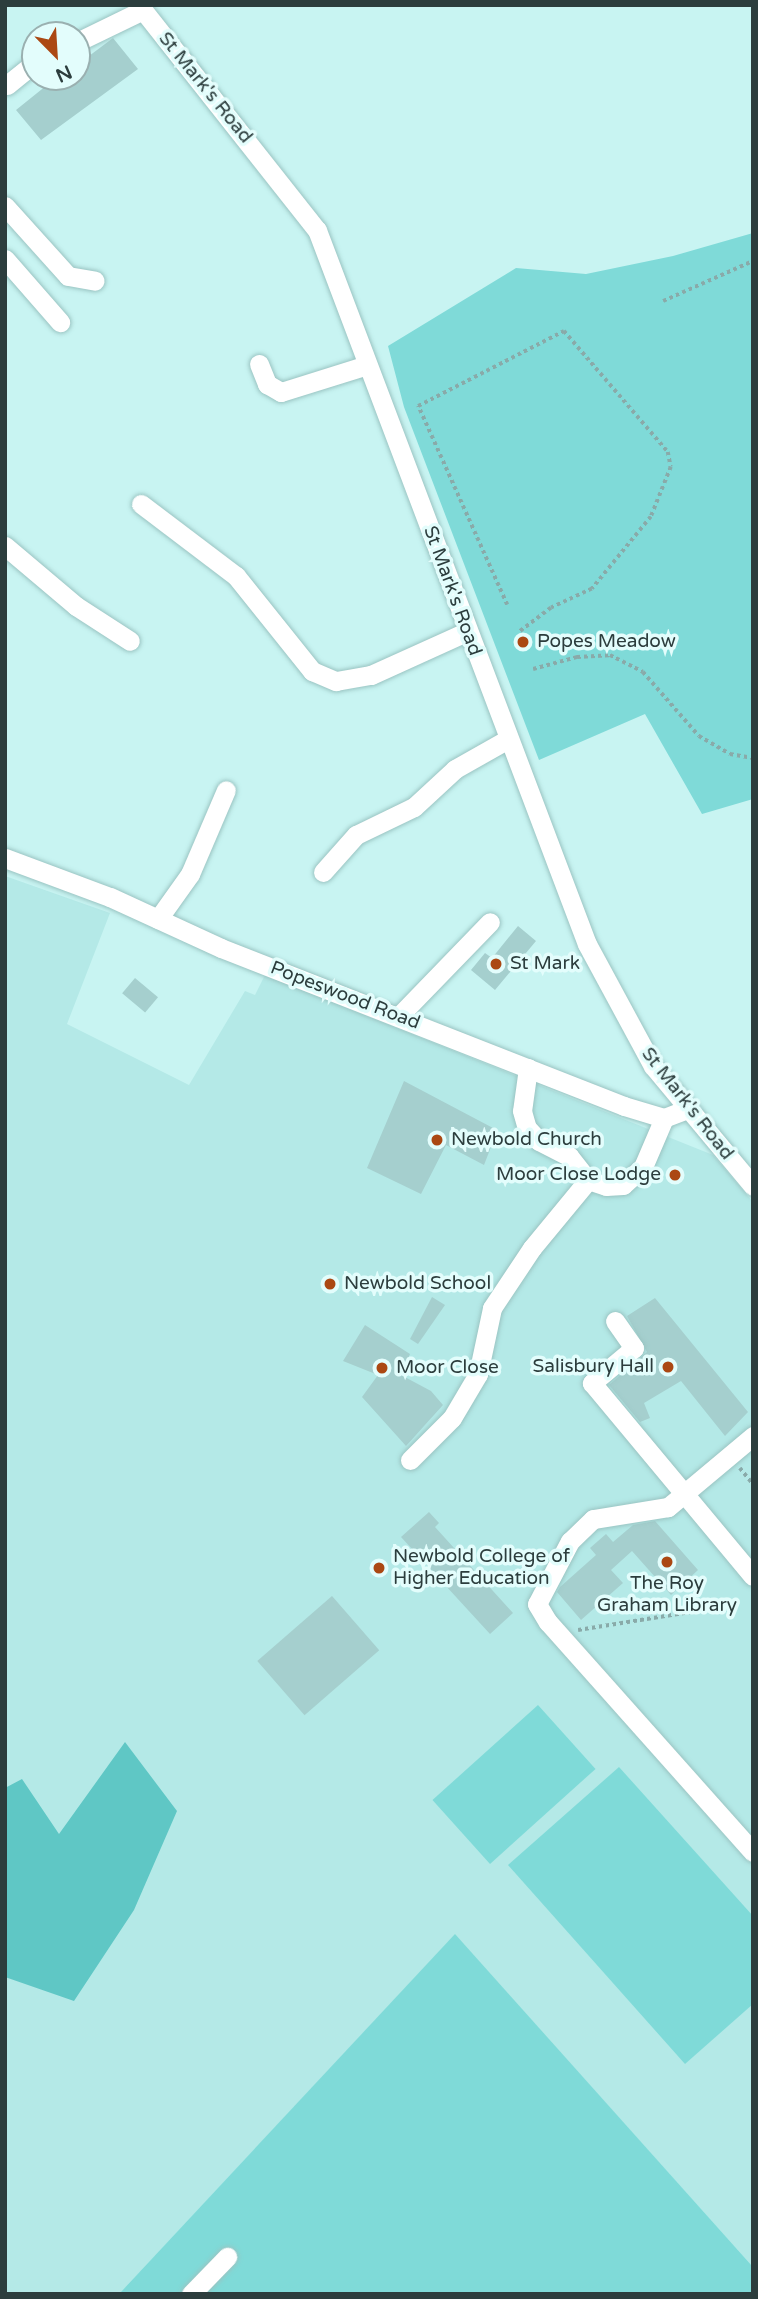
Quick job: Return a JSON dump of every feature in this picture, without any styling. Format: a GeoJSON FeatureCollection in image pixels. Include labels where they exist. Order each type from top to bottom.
{"type":"FeatureCollection","features":[{"type":"Feature","properties":{"kind":"street"},"geometry":{"type":"LineString","coordinates":[[91,35],[141,8]]}},
{"type":"Feature","properties":{"kind":"street","name":"St Mark's Road"},"geometry":{"type":"LineString","coordinates":[[141,8],[317,230],[466,632],[610,991],[653,1066],[753,1186]]}},
{"type":"Feature","properties":{"kind":"street"},"geometry":{"type":"LineString","coordinates":[[7,85],[21,74]]}},
{"type":"Feature","properties":{"kind":"street"},"geometry":{"type":"LineString","coordinates":[[5,206],[68,276],[95,281]]}},
{"type":"Feature","properties":{"kind":"street"},"geometry":{"type":"LineString","coordinates":[[5,259],[60,322]]}},
{"type":"Feature","properties":{"kind":"street"},"geometry":{"type":"LineString","coordinates":[[259,364],[267,384],[281,392],[367,365]]}},
{"type":"Feature","properties":{"kind":"street"},"geometry":{"type":"LineString","coordinates":[[141,504],[236,576],[312,671],[336,681],[371,675],[466,632]]}},
{"type":"Feature","properties":{"kind":"street"},"geometry":{"type":"LineString","coordinates":[[5,546],[76,606],[130,641]]}},
{"type":"Feature","properties":{"kind":"street"},"geometry":{"type":"LineString","coordinates":[[323,872],[356,835],[414,807],[454,769],[508,739]]}},
{"type":"Feature","properties":{"kind":"street"},"geometry":{"type":"LineString","coordinates":[[158,919],[190,874],[226,790]]}},
{"type":"Feature","properties":{"kind":"street","name":"Popeswood Road"},"geometry":{"type":"LineString","coordinates":[[5,858],[398,1017],[664,1118]]}},
{"type":"Feature","properties":{"kind":"street"},"geometry":{"type":"LineString","coordinates":[[398,1017],[490,922]]}},
{"type":"Feature","properties":{"kind":"street"},"geometry":{"type":"LineString","coordinates":[[528,1068],[522,1111],[527,1128],[539,1141],[569,1156],[588,1180],[606,1186],[623,1185],[643,1167],[664,1118],[688,1109]]}},
{"type":"Feature","properties":{"kind":"street"},"geometry":{"type":"LineString","coordinates":[[410,1460],[452,1418],[478,1374],[492,1308],[532,1248],[588,1180]]}},
{"type":"Feature","properties":{"kind":"street"},"geometry":{"type":"LineString","coordinates":[[615,1321],[634,1348],[592,1383],[753,1576]]}},
{"type":"Feature","properties":{"kind":"street"},"geometry":{"type":"LineString","coordinates":[[753,1436],[668,1507],[593,1519],[570,1541],[537,1604],[555,1630],[753,1852]]}},
{"type":"Feature","properties":{"kind":"street"},"geometry":{"type":"LineString","coordinates":[[191,2294],[227,2257]]}},
{"type":"Feature","properties":{"kind":"path"},"geometry":{"type":"LineString","coordinates":[[663,301],[753,261]]}},
{"type":"Feature","properties":{"kind":"path"},"geometry":{"type":"LineString","coordinates":[[507,605],[418,406],[564,331],[668,452],[671,467],[650,517],[592,589],[551,608],[518,633]]}},
{"type":"Feature","properties":{"kind":"path"},"geometry":{"type":"LineString","coordinates":[[533,669],[578,657],[610,655],[643,672],[699,736],[730,754],[753,758]]}},
{"type":"Feature","properties":{"kind":"path"},"geometry":{"type":"LineString","coordinates":[[555,1630],[626,1624],[734,1605]]}},
{"type":"Feature","properties":{"kind":"shaded area"},"geometry":{"type":"Polygon","coordinates":[[[753,233],[753,799],[702,814],[645,714],[539,760],[404,407],[388,346],[516,268],[586,274],[673,256],[753,233]]]}},
{"type":"Feature","properties":{"kind":"shaded area","name":"Newbold College of Higher Education"},"geometry":{"type":"Polygon","coordinates":[[[5,876],[110,913],[67,1024],[189,1085],[245,991],[255,995],[265,975],[713,1155],[753,1202],[753,2267],[455,1935],[119,2294],[5,2294],[5,876]]]}},
{"type":"Feature","properties":{"kind":"shaded area"},"geometry":{"type":"Polygon","coordinates":[[[538,1705],[596,1769],[490,1864],[432,1800],[538,1705]]]}},
{"type":"Feature","properties":{"kind":"shaded area"},"geometry":{"type":"Polygon","coordinates":[[[125,1742],[177,1811],[134,1910],[74,2001],[5,1977],[5,1788],[22,1779],[59,1834],[125,1742]]]}},
{"type":"Feature","properties":{"kind":"shaded area"},"geometry":{"type":"Polygon","coordinates":[[[619,1767],[753,1916],[753,2004],[685,2064],[508,1865],[619,1767]]]}},
{"type":"Feature","properties":{"kind":"shaded area"},"geometry":{"type":"Polygon","coordinates":[[[455,1934],[753,2267],[753,2294],[119,2294],[455,1934]]]}},
{"type":"Feature","properties":{"kind":"building"},"geometry":{"type":"Polygon","coordinates":[[[113,38],[138,69],[41,140],[16,110],[40,91],[91,91],[91,54],[113,38]]]}},
{"type":"Feature","properties":{"kind":"building","name":"St Mark"},"geometry":{"type":"Polygon","coordinates":[[[518,926],[536,941],[495,990],[471,970],[485,953],[492,958],[518,926]]]}},
{"type":"Feature","properties":{"kind":"building"},"geometry":{"type":"Polygon","coordinates":[[[135,978],[158,997],[145,1013],[122,993],[135,978]]]}},
{"type":"Feature","properties":{"kind":"building","name":"Newbold Church"},"geometry":{"type":"Polygon","coordinates":[[[404,1081],[493,1128],[496,1134],[484,1165],[446,1145],[421,1194],[367,1168],[404,1081]]]}},
{"type":"Feature","properties":{"kind":"building"},"geometry":{"type":"Polygon","coordinates":[[[432,1297],[445,1305],[418,1344],[410,1339],[432,1297]]]}},
{"type":"Feature","properties":{"kind":"building","name":"Salisbury Hall"},"geometry":{"type":"Polygon","coordinates":[[[655,1298],[748,1412],[725,1436],[681,1381],[644,1403],[650,1418],[640,1422],[609,1385],[647,1352],[627,1316],[655,1298]]]}},
{"type":"Feature","properties":{"kind":"building","name":"Moor Close"},"geometry":{"type":"Polygon","coordinates":[[[365,1325],[410,1354],[401,1375],[431,1391],[443,1405],[406,1446],[362,1397],[378,1375],[343,1361],[365,1325]]]}},
{"type":"Feature","properties":{"kind":"building"},"geometry":{"type":"Polygon","coordinates":[[[429,1512],[439,1523],[435,1527],[513,1613],[490,1634],[401,1537],[429,1512]]]}},
{"type":"Feature","properties":{"kind":"building","name":"The Roy Graham Library"},"geometry":{"type":"Polygon","coordinates":[[[655,1521],[698,1570],[671,1595],[632,1551],[611,1570],[623,1583],[581,1620],[557,1592],[560,1587],[596,1555],[590,1548],[606,1534],[613,1542],[633,1525],[655,1521]]]}},
{"type":"Feature","properties":{"kind":"building"},"geometry":{"type":"Polygon","coordinates":[[[332,1596],[379,1650],[305,1715],[257,1661],[332,1596]]]}},
{"type":"Feature","properties":{"kind":"place","name":"Popes Meadow"},"geometry":{"type":"Point","coordinates":[523,642]}},
{"type":"Feature","properties":{"kind":"place","name":"St Mark"},"geometry":{"type":"Point","coordinates":[496,964]}},
{"type":"Feature","properties":{"kind":"place","name":"Newbold Church"},"geometry":{"type":"Point","coordinates":[437,1140]}},
{"type":"Feature","properties":{"kind":"place","name":"Moor Close Lodge"},"geometry":{"type":"Point","coordinates":[675,1175]}},
{"type":"Feature","properties":{"kind":"place","name":"Newbold School"},"geometry":{"type":"Point","coordinates":[330,1284]}},
{"type":"Feature","properties":{"kind":"place","name":"Salisbury Hall"},"geometry":{"type":"Point","coordinates":[668,1367]}},
{"type":"Feature","properties":{"kind":"place","name":"Moor Close"},"geometry":{"type":"Point","coordinates":[382,1368]}},
{"type":"Feature","properties":{"kind":"place","name":"The Roy Graham Library"},"geometry":{"type":"Point","coordinates":[667,1562]}},
{"type":"Feature","properties":{"kind":"place","name":"Newbold College of Higher Education"},"geometry":{"type":"Point","coordinates":[379,1568]}}]}
